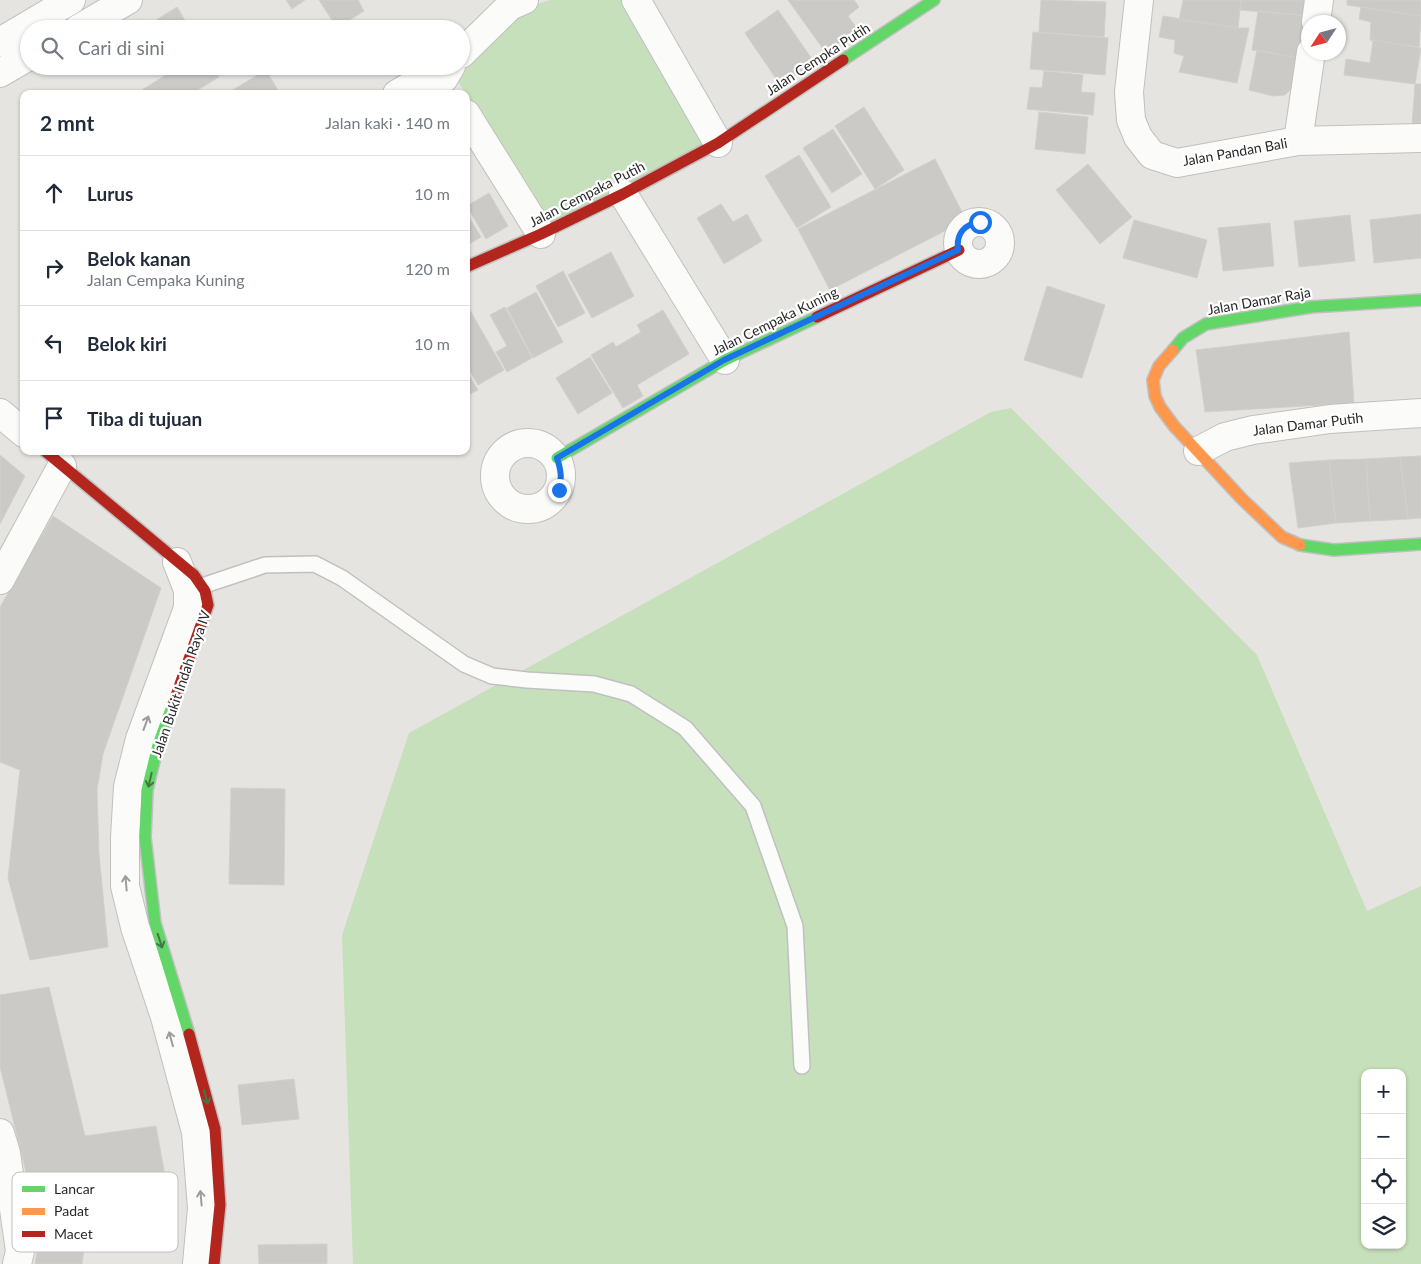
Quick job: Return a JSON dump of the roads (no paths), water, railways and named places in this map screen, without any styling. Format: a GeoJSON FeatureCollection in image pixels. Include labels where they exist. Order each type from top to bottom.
{"type":"FeatureCollection","features":[{"type":"Feature","properties":{"kind":"street"},"geometry":{"type":"LineString","coordinates":[[37,20],[71,0]]}},
{"type":"Feature","properties":{"kind":"street"},"geometry":{"type":"LineString","coordinates":[[94,20],[128,0]]}},
{"type":"Feature","properties":{"kind":"street"},"geometry":{"type":"LineString","coordinates":[[636,0],[718,142]]}},
{"type":"Feature","properties":{"kind":"street","name":"Jalan Cempka Putih"},"geometry":{"type":"LineString","coordinates":[[718,142],[934,0]]}},
{"type":"Feature","properties":{"kind":"street","name":"Jalan Pandan Bali"},"geometry":{"type":"LineString","coordinates":[[1139,0],[1129,92],[1131,120],[1138,137],[1152,155],[1177,163],[1298,141],[1421,138]]}},
{"type":"Feature","properties":{"kind":"street"},"geometry":{"type":"LineString","coordinates":[[1317,15],[1319,0]]}},
{"type":"Feature","properties":{"kind":"street"},"geometry":{"type":"LineString","coordinates":[[470,45],[514,2]]}},
{"type":"Feature","properties":{"kind":"street"},"geometry":{"type":"LineString","coordinates":[[0,42],[20,30]]}},
{"type":"Feature","properties":{"kind":"street"},"geometry":{"type":"LineString","coordinates":[[1298,141],[1310,60]]}},
{"type":"Feature","properties":{"kind":"street"},"geometry":{"type":"LineString","coordinates":[[0,72],[20,61]]}},
{"type":"Feature","properties":{"kind":"street"},"geometry":{"type":"LineString","coordinates":[[403,90],[414,84],[449,79]]}},
{"type":"Feature","properties":{"kind":"street"},"geometry":{"type":"LineString","coordinates":[[470,120],[541,234]]}},
{"type":"Feature","properties":{"kind":"street","name":"Jalan Cempaka Putih"},"geometry":{"type":"LineString","coordinates":[[470,265],[624,194],[718,142]]}},
{"type":"Feature","properties":{"kind":"street"},"geometry":{"type":"LineString","coordinates":[[624,194],[724,360]]}},
{"type":"Feature","properties":{"kind":"street","name":"Jalan Cempaka Kuning"},"geometry":{"type":"LineString","coordinates":[[557,458],[724,360],[958,250]]}},
{"type":"Feature","properties":{"kind":"street","name":"Jalan Damar Raja"},"geometry":{"type":"LineString","coordinates":[[1421,300],[1311,307],[1206,324],[1183,338],[1159,366],[1153,380],[1155,396],[1160,407],[1174,426],[1242,499],[1282,537],[1304,546],[1334,550],[1421,544]]}},
{"type":"Feature","properties":{"kind":"street"},"geometry":{"type":"LineString","coordinates":[[0,413],[20,430]]}},
{"type":"Feature","properties":{"kind":"street","name":"Jalan Damar Putih"},"geometry":{"type":"LineString","coordinates":[[1198,451],[1225,437],[1253,430],[1330,419],[1421,413]]}},
{"type":"Feature","properties":{"kind":"street"},"geometry":{"type":"LineString","coordinates":[[0,580],[54,459],[177,562]]}},
{"type":"Feature","properties":{"kind":"street","name":"Jalan Bukit Indah Raya IV"},"geometry":{"type":"LineString","coordinates":[[177,562],[196,588],[207,594],[208,605],[158,745],[147,790],[145,837],[154,923],[183,1012],[215,1129],[220,1205],[214,1264]]}},
{"type":"Feature","properties":{"kind":"street","name":"Jalan Bukit Indah Raya IV"},"geometry":{"type":"LineString","coordinates":[[196,588],[140,739],[128,787],[125,838],[126,886],[136,927],[165,1017],[196,1132],[202,1208],[197,1264]]}},
{"type":"Feature","properties":{"kind":"street"},"geometry":{"type":"LineString","coordinates":[[0,1133],[6,1153],[12,1195]]}},
{"type":"Feature","properties":{"kind":"lane"},"geometry":{"type":"LineString","coordinates":[[196,588],[265,565],[315,564],[342,578],[464,664],[492,676],[594,684],[631,694],[686,728],[753,806],[792,917],[795,926],[802,1066]]}}]}
